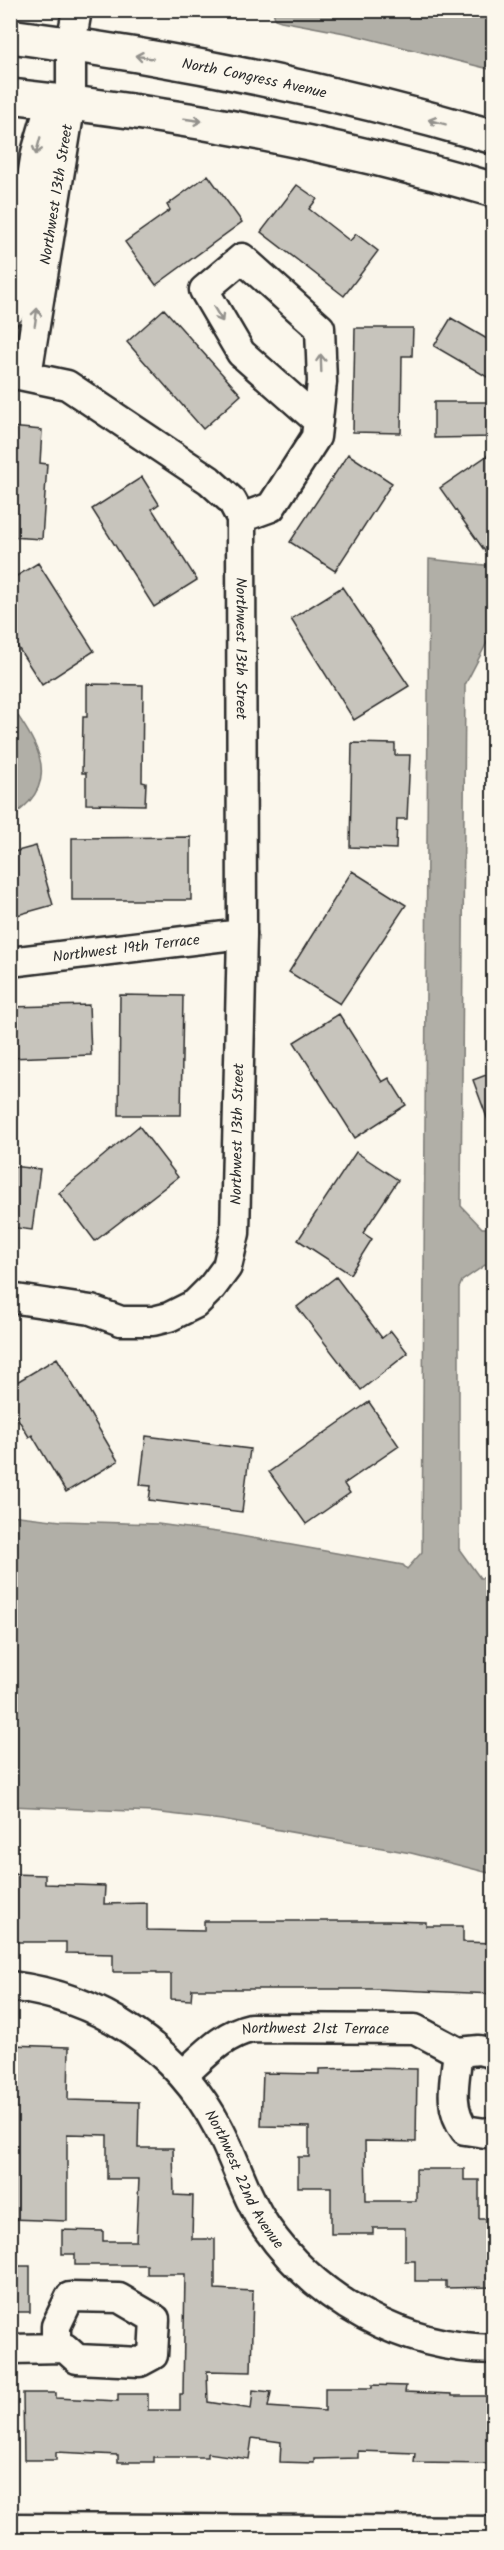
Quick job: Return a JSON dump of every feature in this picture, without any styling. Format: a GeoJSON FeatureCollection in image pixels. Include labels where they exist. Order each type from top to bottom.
{"type":"FeatureCollection","features":[{"type":"Feature","properties":{"kind":"main road","name":"North Congress Avenue"},"geometry":{"type":"LineString","coordinates":[[10,36],[71,44],[260,79],[350,99],[494,137]]}},
{"type":"Feature","properties":{"kind":"main road"},"geometry":{"type":"LineString","coordinates":[[10,96],[71,102],[216,123],[339,150],[494,190]]}},
{"type":"Feature","properties":{"kind":"street","name":"Northwest 13th Street"},"geometry":{"type":"LineString","coordinates":[[10,1298],[91,1310],[106,1317],[137,1322],[169,1317],[195,1304],[227,1267],[235,1233],[242,934],[241,518],[232,501],[208,480],[67,385],[19,374],[71,102],[71,44],[77,10]]}},
{"type":"Feature","properties":{"kind":"street","name":"Northwest 13th Street"},"geometry":{"type":"LineString","coordinates":[[10,311],[36,153],[46,119],[71,102]]}},
{"type":"Feature","properties":{"kind":"street"},"geometry":{"type":"LineString","coordinates":[[241,518],[271,507],[316,437],[318,421],[322,382],[321,328],[242,258],[204,290],[242,353],[318,421]]}},
{"type":"Feature","properties":{"kind":"street","name":"Northwest 19th Terrace"},"geometry":{"type":"LineString","coordinates":[[10,962],[242,934]]}},
{"type":"Feature","properties":{"kind":"street","name":"Northwest 22nd Avenue"},"geometry":{"type":"LineString","coordinates":[[10,1986],[66,1997],[99,2010],[130,2028],[158,2049],[183,2075],[220,2129],[247,2196],[266,2227],[288,2255],[314,2281],[351,2308],[408,2335],[443,2344],[494,2349]]}},
{"type":"Feature","properties":{"kind":"street","name":"Northwest 21st Terrace"},"geometry":{"type":"LineString","coordinates":[[183,2075],[224,2039],[236,2031],[251,2028],[415,2029],[458,2052],[479,2050],[494,2054]]}},
{"type":"Feature","properties":{"kind":"street"},"geometry":{"type":"LineString","coordinates":[[458,2052],[453,2100],[456,2118],[465,2130],[485,2133],[494,2131]]}},
{"type":"Feature","properties":{"kind":"street"},"geometry":{"type":"LineString","coordinates":[[10,2349],[56,2348]]}},
{"type":"Feature","properties":{"kind":"street"},"geometry":{"type":"LineString","coordinates":[[10,2528],[494,2531]]}},
{"type":"Feature","properties":{"kind":"shaded area"},"geometry":{"type":"Polygon","coordinates":[[[273,11],[493,11],[493,70],[350,34],[281,21],[275,19],[273,11]]]}},
{"type":"Feature","properties":{"kind":"shaded area"},"geometry":{"type":"Polygon","coordinates":[[[429,559],[493,566],[493,631],[465,685],[461,1206],[482,1228],[493,1228],[494,1263],[488,1263],[462,1281],[459,1288],[459,1549],[480,1578],[493,1578],[493,1874],[411,1853],[222,1820],[153,1812],[10,1806],[11,1515],[61,1521],[158,1524],[224,1533],[403,1565],[407,1569],[422,1552],[429,559]]]}},
{"type":"Feature","properties":{"kind":"shaded area"},"geometry":{"type":"Polygon","coordinates":[[[10,704],[32,740],[41,765],[41,777],[37,790],[19,812],[11,816],[10,704]]]}},
{"type":"Feature","properties":{"kind":"building"},"geometry":{"type":"Polygon","coordinates":[[[208,175],[242,222],[156,285],[125,242],[170,210],[167,205],[208,175]]]}},
{"type":"Feature","properties":{"kind":"building"},"geometry":{"type":"Polygon","coordinates":[[[297,185],[317,199],[309,209],[350,241],[356,234],[378,251],[344,296],[261,232],[297,185]]]}},
{"type":"Feature","properties":{"kind":"building"},"geometry":{"type":"Polygon","coordinates":[[[164,309],[241,395],[203,429],[127,342],[164,309]]]}},
{"type":"Feature","properties":{"kind":"building"},"geometry":{"type":"Polygon","coordinates":[[[451,318],[494,343],[494,381],[434,346],[451,318]]]}},
{"type":"Feature","properties":{"kind":"building"},"geometry":{"type":"Polygon","coordinates":[[[355,328],[413,328],[412,356],[402,356],[401,433],[353,432],[355,328]]]}},
{"type":"Feature","properties":{"kind":"building"},"geometry":{"type":"Polygon","coordinates":[[[434,402],[494,402],[494,437],[434,438],[434,402]]]}},
{"type":"Feature","properties":{"kind":"building"},"geometry":{"type":"Polygon","coordinates":[[[10,427],[42,430],[40,463],[47,464],[42,539],[10,537],[10,427]]]}},
{"type":"Feature","properties":{"kind":"building"},"geometry":{"type":"Polygon","coordinates":[[[494,451],[494,564],[440,488],[494,451]]]}},
{"type":"Feature","properties":{"kind":"building"},"geometry":{"type":"Polygon","coordinates":[[[348,454],[392,483],[335,571],[290,542],[348,454]]]}},
{"type":"Feature","properties":{"kind":"building"},"geometry":{"type":"Polygon","coordinates":[[[142,477],[159,504],[152,509],[197,580],[154,607],[92,509],[142,477]]]}},
{"type":"Feature","properties":{"kind":"building"},"geometry":{"type":"Polygon","coordinates":[[[38,563],[94,651],[42,685],[10,635],[10,580],[38,563]]]}},
{"type":"Feature","properties":{"kind":"building"},"geometry":{"type":"Polygon","coordinates":[[[342,587],[409,686],[354,720],[291,619],[342,587]]]}},
{"type":"Feature","properties":{"kind":"building"},"geometry":{"type":"Polygon","coordinates":[[[87,684],[143,685],[142,782],[146,783],[145,805],[86,804],[86,773],[82,773],[83,717],[87,717],[87,684]]]}},
{"type":"Feature","properties":{"kind":"building"},"geometry":{"type":"Polygon","coordinates":[[[352,743],[395,744],[395,755],[410,755],[407,819],[397,819],[396,849],[350,847],[352,743]]]}},
{"type":"Feature","properties":{"kind":"building"},"geometry":{"type":"Polygon","coordinates":[[[191,837],[191,900],[72,900],[72,838],[191,837]]]}},
{"type":"Feature","properties":{"kind":"building"},"geometry":{"type":"Polygon","coordinates":[[[36,846],[53,905],[10,917],[10,853],[36,846]]]}},
{"type":"Feature","properties":{"kind":"building"},"geometry":{"type":"Polygon","coordinates":[[[352,871],[406,905],[340,1004],[289,972],[352,871]]]}},
{"type":"Feature","properties":{"kind":"building"},"geometry":{"type":"Polygon","coordinates":[[[120,995],[183,996],[181,1115],[119,1115],[120,995]]]}},
{"type":"Feature","properties":{"kind":"building"},"geometry":{"type":"Polygon","coordinates":[[[89,1005],[91,1055],[10,1058],[10,1007],[89,1005]]]}},
{"type":"Feature","properties":{"kind":"building"},"geometry":{"type":"Polygon","coordinates":[[[339,1014],[382,1082],[389,1078],[406,1105],[355,1138],[294,1042],[339,1014]]]}},
{"type":"Feature","properties":{"kind":"building"},"geometry":{"type":"Polygon","coordinates":[[[494,1072],[494,1131],[492,1131],[473,1080],[494,1072]]]}},
{"type":"Feature","properties":{"kind":"building"},"geometry":{"type":"Polygon","coordinates":[[[139,1126],[178,1177],[95,1241],[59,1193],[139,1126]]]}},
{"type":"Feature","properties":{"kind":"building"},"geometry":{"type":"Polygon","coordinates":[[[356,1152],[398,1180],[363,1233],[372,1239],[350,1274],[298,1240],[356,1152]]]}},
{"type":"Feature","properties":{"kind":"building"},"geometry":{"type":"Polygon","coordinates":[[[10,1166],[40,1169],[32,1230],[10,1227],[10,1166]]]}},
{"type":"Feature","properties":{"kind":"building"},"geometry":{"type":"Polygon","coordinates":[[[336,1277],[382,1338],[391,1331],[408,1353],[361,1390],[297,1307],[336,1277]]]}},
{"type":"Feature","properties":{"kind":"building"},"geometry":{"type":"Polygon","coordinates":[[[57,1358],[118,1461],[66,1492],[32,1435],[29,1437],[10,1406],[10,1386],[57,1358]]]}},
{"type":"Feature","properties":{"kind":"building"},"geometry":{"type":"Polygon","coordinates":[[[369,1402],[399,1446],[344,1484],[350,1493],[306,1524],[269,1472],[369,1402]]]}},
{"type":"Feature","properties":{"kind":"building"},"geometry":{"type":"Polygon","coordinates":[[[146,1436],[250,1449],[242,1512],[149,1500],[151,1486],[140,1485],[146,1436]]]}},
{"type":"Feature","properties":{"kind":"building"},"geometry":{"type":"Polygon","coordinates":[[[10,1874],[45,1875],[45,1884],[105,1886],[104,1904],[147,1903],[147,1930],[204,1931],[204,1921],[390,1921],[426,1922],[426,1926],[463,1926],[463,1942],[494,1943],[494,1994],[376,1989],[192,1989],[191,2000],[171,1999],[171,1974],[113,1972],[113,1954],[66,1953],[66,1942],[10,1942],[10,1874]]]}},
{"type":"Feature","properties":{"kind":"building"},"geometry":{"type":"Polygon","coordinates":[[[10,2045],[69,2047],[68,2100],[139,2102],[138,2148],[173,2148],[174,2195],[193,2196],[192,2239],[215,2239],[215,2289],[253,2291],[251,2372],[207,2371],[208,2402],[251,2409],[253,2390],[271,2392],[268,2407],[325,2411],[325,2388],[372,2388],[372,2385],[406,2386],[405,2392],[452,2394],[452,2396],[494,2396],[494,2464],[414,2463],[415,2453],[358,2451],[358,2458],[314,2459],[314,2463],[280,2462],[281,2442],[252,2438],[249,2459],[208,2453],[208,2457],[154,2457],[154,2462],[118,2462],[118,2455],[56,2452],[56,2460],[24,2460],[23,2393],[56,2393],[56,2398],[118,2401],[118,2394],[148,2394],[148,2410],[180,2410],[180,2394],[183,2394],[185,2274],[147,2274],[147,2265],[75,2265],[75,2254],[62,2254],[62,2230],[103,2231],[103,2241],[136,2241],[139,2179],[107,2179],[107,2135],[67,2134],[67,2221],[10,2219],[10,2045]]]}},
{"type":"Feature","properties":{"kind":"building"},"geometry":{"type":"Polygon","coordinates":[[[319,2069],[417,2069],[416,2142],[365,2141],[366,2201],[416,2201],[416,2169],[464,2169],[464,2180],[479,2180],[479,2219],[494,2219],[494,2287],[446,2288],[446,2281],[415,2281],[415,2261],[405,2261],[405,2228],[373,2228],[373,2234],[331,2234],[331,2187],[298,2187],[298,2157],[309,2157],[309,2127],[261,2126],[263,2073],[319,2074],[319,2069]]]}},
{"type":"Feature","properties":{"kind":"building"},"geometry":{"type":"Polygon","coordinates":[[[10,2266],[30,2266],[30,2312],[10,2312],[10,2266]]]}}]}
